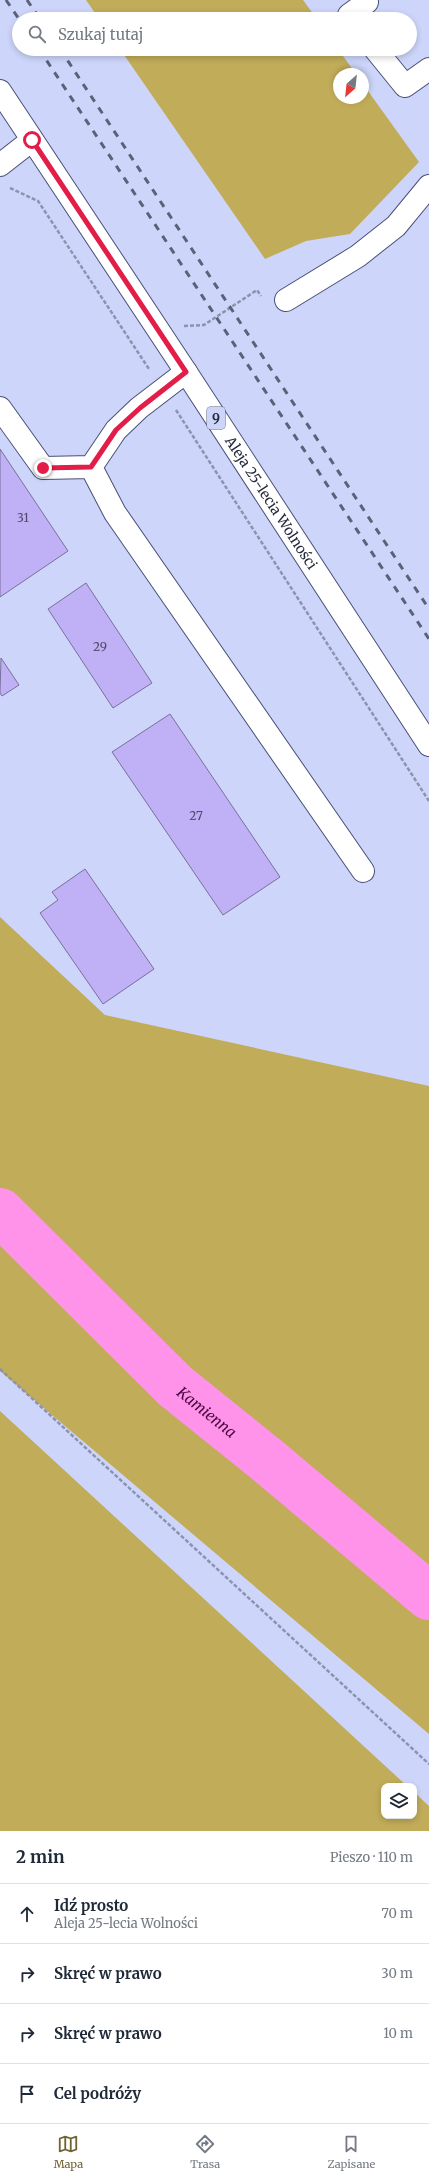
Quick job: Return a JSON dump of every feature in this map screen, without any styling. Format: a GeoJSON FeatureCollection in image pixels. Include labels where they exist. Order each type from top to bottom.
{"type":"FeatureCollection","features":[{"type":"Feature","properties":{"kind":"main road"},"geometry":{"type":"LineString","coordinates":[[353,12],[367,2]]}},
{"type":"Feature","properties":{"kind":"main road"},"geometry":{"type":"LineString","coordinates":[[381,56],[405,86],[429,69]]}},
{"type":"Feature","properties":{"kind":"main road","name":"Aleja 25-lecia Wolności"},"geometry":{"type":"LineString","coordinates":[[0,92],[186,372],[429,745]]}},
{"type":"Feature","properties":{"kind":"main road"},"geometry":{"type":"LineString","coordinates":[[0,165],[32,140]]}},
{"type":"Feature","properties":{"kind":"main road"},"geometry":{"type":"LineString","coordinates":[[286,300],[358,256],[396,226],[429,186]]}},
{"type":"Feature","properties":{"kind":"main road"},"geometry":{"type":"LineString","coordinates":[[91,467],[116,430],[162,389],[186,372]]}},
{"type":"Feature","properties":{"kind":"main road"},"geometry":{"type":"LineString","coordinates":[[0,408],[43,468],[91,467]]}},
{"type":"Feature","properties":{"kind":"main road"},"geometry":{"type":"LineString","coordinates":[[91,467],[115,513],[363,871]]}},
{"type":"Feature","properties":{"kind":"path"},"geometry":{"type":"LineString","coordinates":[[6,187],[38,201],[162,389],[429,801]]}},
{"type":"Feature","properties":{"kind":"path"},"geometry":{"type":"LineString","coordinates":[[181,326],[204,325],[257,290],[270,310],[286,300]]}},
{"type":"Feature","properties":{"kind":"path"},"geometry":{"type":"LineString","coordinates":[[0,1369],[429,1764]]}},
{"type":"Feature","properties":{"kind":"shaded area"},"geometry":{"type":"Polygon","coordinates":[[[86,0],[303,0],[312,12],[94,12],[86,0]]]}},
{"type":"Feature","properties":{"kind":"shaded area"},"geometry":{"type":"Polygon","coordinates":[[[125,56],[343,56],[352,68],[333,68],[333,104],[369,104],[369,92],[419,162],[350,234],[306,241],[265,259],[125,56]]]}},
{"type":"Feature","properties":{"kind":"shaded area"},"geometry":{"type":"Polygon","coordinates":[[[0,917],[105,1015],[429,1086],[429,1734],[0,1371],[0,917]]]}},
{"type":"Feature","properties":{"kind":"shaded area"},"geometry":{"type":"Polygon","coordinates":[[[0,1411],[404,1783],[381,1783],[381,1819],[417,1819],[417,1795],[429,1806],[429,1831],[0,1831],[0,1411]]]}},
{"type":"Feature","properties":{"kind":"building"},"geometry":{"type":"Polygon","coordinates":[[[0,449],[68,551],[0,597],[0,449]]]}},
{"type":"Feature","properties":{"kind":"building"},"geometry":{"type":"Polygon","coordinates":[[[86,583],[152,683],[113,708],[48,609],[86,583]]]}},
{"type":"Feature","properties":{"kind":"building"},"geometry":{"type":"Polygon","coordinates":[[[1,658],[19,685],[2,696],[0,693],[1,658]]]}},
{"type":"Feature","properties":{"kind":"building"},"geometry":{"type":"Polygon","coordinates":[[[170,714],[280,877],[223,915],[112,752],[170,714]]]}},
{"type":"Feature","properties":{"kind":"building"},"geometry":{"type":"Polygon","coordinates":[[[85,869],[154,969],[103,1004],[40,913],[58,900],[52,892],[85,869]]]}},
{"type":"Feature","properties":{"kind":"waterway","name":"Kamienna"},"geometry":{"type":"LineString","coordinates":[[0,1212],[175,1386],[267,1460],[429,1596]]}},
{"type":"Feature","properties":{"kind":"railway"},"geometry":{"type":"LineString","coordinates":[[6,0],[14,12]]}},
{"type":"Feature","properties":{"kind":"railway"},"geometry":{"type":"LineString","coordinates":[[27,0],[35,12]]}},
{"type":"Feature","properties":{"kind":"railway"},"geometry":{"type":"LineString","coordinates":[[44,56],[429,639]]}},
{"type":"Feature","properties":{"kind":"railway"},"geometry":{"type":"LineString","coordinates":[[65,56],[429,609]]}},
{"type":"Feature","properties":{"kind":"route"},"geometry":{"type":"LineString","coordinates":[[32,140],[186,372],[162,389],[116,430],[91,467],[43,468]]}}]}
